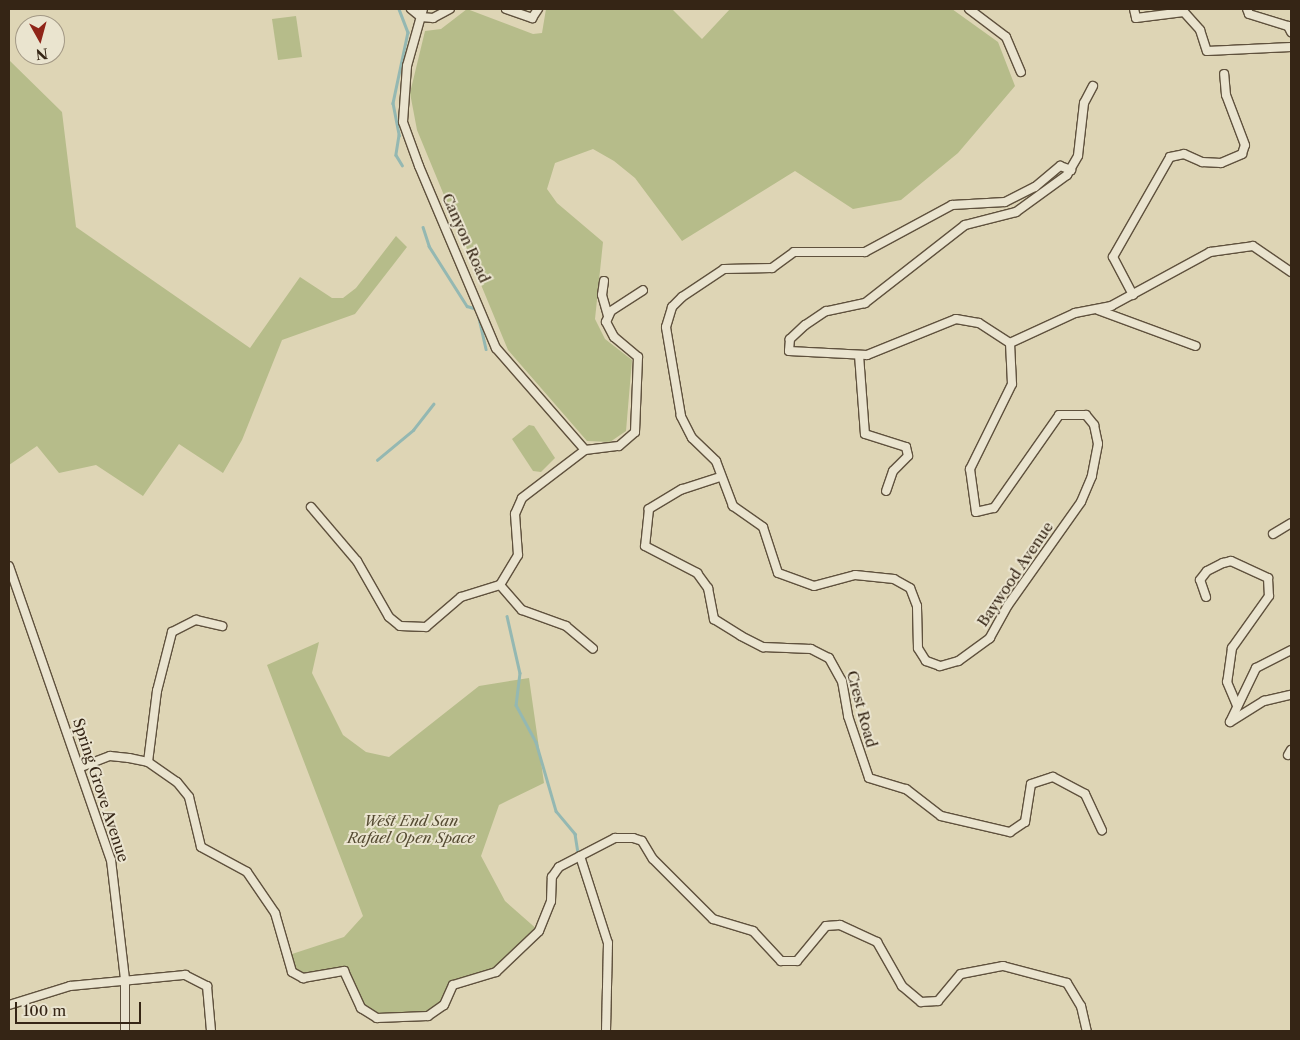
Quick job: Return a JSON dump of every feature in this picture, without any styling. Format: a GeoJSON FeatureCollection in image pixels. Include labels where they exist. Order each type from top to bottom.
{"type":"FeatureCollection","features":[{"type":"Feature","properties":{"kind":"street"},"geometry":{"type":"LineString","coordinates":[[411,9],[439,17],[450,9]]}},
{"type":"Feature","properties":{"kind":"street"},"geometry":{"type":"LineString","coordinates":[[506,9],[532,18],[538,9]]}},
{"type":"Feature","properties":{"kind":"street"},"geometry":{"type":"LineString","coordinates":[[969,9],[1006,37],[1021,72]]}},
{"type":"Feature","properties":{"kind":"street"},"geometry":{"type":"LineString","coordinates":[[1134,9],[1136,18],[1184,12],[1200,30],[1207,52],[1291,47]]}},
{"type":"Feature","properties":{"kind":"street"},"geometry":{"type":"LineString","coordinates":[[1247,9],[1248,14],[1288,26],[1291,32]]}},
{"type":"Feature","properties":{"kind":"street","name":"Canyon Road"},"geometry":{"type":"LineString","coordinates":[[422,13],[407,66],[403,122],[419,166],[496,348],[585,450]]}},
{"type":"Feature","properties":{"kind":"street"},"geometry":{"type":"LineString","coordinates":[[1133,295],[1114,257],[1170,157],[1184,154],[1202,162],[1221,163],[1242,154],[1245,145],[1226,95],[1224,74]]}},
{"type":"Feature","properties":{"kind":"street"},"geometry":{"type":"LineString","coordinates":[[1093,86],[1084,103],[1081,142],[1071,170],[1016,212],[965,225],[884,291],[854,308],[826,311],[805,325],[788,346],[795,354],[859,355],[956,319],[979,323],[1010,343],[1075,313],[1096,309],[1133,295],[1210,252],[1253,246],[1291,272]]}},
{"type":"Feature","properties":{"kind":"street","name":"Baywood Avenue"},"geometry":{"type":"LineString","coordinates":[[1010,343],[1012,384],[1001,414],[971,463],[976,512],[994,508],[1059,415],[1072,411],[1086,415],[1094,425],[1098,444],[1092,476],[1080,502],[1008,605],[990,638],[958,661],[940,666],[926,661],[918,648],[917,606],[910,588],[894,579],[855,575],[814,586],[778,573],[763,527],[732,506],[710,453],[692,438],[675,390],[666,327],[672,307],[682,297],[724,269],[772,268],[794,252],[865,252],[952,205],[1005,202],[1035,187],[1060,166],[1071,170]]}},
{"type":"Feature","properties":{"kind":"street"},"geometry":{"type":"LineString","coordinates":[[311,507],[357,561],[389,617],[400,626],[426,627],[461,597],[500,586],[518,555],[516,514],[522,498],[585,450],[619,446],[636,428],[638,358],[608,330],[608,316],[602,295],[604,281]]}},
{"type":"Feature","properties":{"kind":"street"},"geometry":{"type":"LineString","coordinates":[[608,316],[643,290]]}},
{"type":"Feature","properties":{"kind":"street"},"geometry":{"type":"LineString","coordinates":[[1096,309],[1196,346]]}},
{"type":"Feature","properties":{"kind":"street"},"geometry":{"type":"LineString","coordinates":[[859,355],[865,434],[906,447],[908,456],[893,471],[886,491]]}},
{"type":"Feature","properties":{"kind":"street","name":"Crest Road"},"geometry":{"type":"LineString","coordinates":[[720,477],[682,489],[649,510],[645,546],[697,573],[708,588],[714,619],[741,636],[762,647],[811,649],[829,658],[842,681],[848,716],[869,778],[906,789],[941,816],[1010,832],[1025,822],[1031,784],[1053,777],[1085,794],[1102,830]]}},
{"type":"Feature","properties":{"kind":"street"},"geometry":{"type":"LineString","coordinates":[[1274,534],[1291,523]]}},
{"type":"Feature","properties":{"kind":"street"},"geometry":{"type":"LineString","coordinates":[[1206,596],[1200,580],[1207,570],[1223,563],[1231,561],[1268,578],[1269,596],[1232,648],[1227,682],[1237,706]]}},
{"type":"Feature","properties":{"kind":"street","name":"Spring Grove Avenue"},"geometry":{"type":"LineString","coordinates":[[9,566],[81,767],[111,860],[125,979],[126,1031]]}},
{"type":"Feature","properties":{"kind":"street"},"geometry":{"type":"LineString","coordinates":[[500,586],[522,610],[566,626],[593,649]]}},
{"type":"Feature","properties":{"kind":"street"},"geometry":{"type":"LineString","coordinates":[[148,762],[157,691],[172,632],[196,620],[222,626]]}},
{"type":"Feature","properties":{"kind":"street"},"geometry":{"type":"LineString","coordinates":[[1291,650],[1256,668],[1230,722],[1264,701],[1291,695]]}},
{"type":"Feature","properties":{"kind":"street"},"geometry":{"type":"LineString","coordinates":[[81,767],[110,756],[148,762],[177,782],[189,797],[200,847],[247,872],[275,913],[292,972],[303,978],[344,971],[361,1008],[377,1018],[428,1016],[444,1005],[459,981],[496,972],[544,923],[555,872],[580,856],[615,838],[633,838],[642,841],[653,859],[713,919],[753,931],[781,961],[797,961],[826,926],[840,925],[877,942],[902,986],[921,1002],[938,1001],[961,974],[1003,966],[1067,983],[1081,1006],[1087,1031]]}},
{"type":"Feature","properties":{"kind":"street"},"geometry":{"type":"LineString","coordinates":[[580,856],[608,943],[606,1031]]}},
{"type":"Feature","properties":{"kind":"street"},"geometry":{"type":"LineString","coordinates":[[9,1005],[70,986],[125,979],[185,975],[203,981],[212,1002],[211,1031]]}},
{"type":"Feature","properties":{"kind":"green space"},"geometry":{"type":"Polygon","coordinates":[[[467,9],[533,34],[542,33],[546,9],[672,9],[702,39],[730,9],[952,9],[998,42],[1015,86],[958,153],[901,200],[853,209],[795,171],[682,241],[635,178],[614,161],[593,149],[555,163],[547,189],[557,203],[603,242],[595,319],[605,339],[632,360],[626,431],[610,442],[587,441],[508,350],[417,130],[410,93],[425,31],[441,29],[467,9]]]}},
{"type":"Feature","properties":{"kind":"green space"},"geometry":{"type":"Polygon","coordinates":[[[296,16],[302,57],[278,60],[272,19],[296,16]]]}},
{"type":"Feature","properties":{"kind":"green space"},"geometry":{"type":"Polygon","coordinates":[[[9,60],[62,112],[76,227],[250,348],[300,277],[332,298],[343,298],[356,288],[396,236],[407,247],[355,314],[282,340],[242,440],[223,473],[179,444],[143,496],[96,465],[59,473],[37,446],[9,465],[9,60]]]}},
{"type":"Feature","properties":{"kind":"green space"},"geometry":{"type":"Polygon","coordinates":[[[529,425],[534,426],[555,458],[541,472],[533,471],[512,439],[529,425]]]}},
{"type":"Feature","properties":{"kind":"green space","name":"West End San Rafael Open Space"},"geometry":{"type":"Polygon","coordinates":[[[319,642],[312,673],[343,735],[366,752],[389,757],[479,686],[529,678],[544,783],[499,805],[481,856],[505,901],[539,931],[489,977],[459,981],[444,1005],[413,1019],[367,1014],[349,975],[297,977],[292,954],[344,937],[363,916],[267,665],[319,642]]]}},
{"type":"Feature","properties":{"kind":"waterway"},"geometry":{"type":"LineString","coordinates":[[399,9],[408,32],[393,103],[399,135],[396,155],[402,165]]}},
{"type":"Feature","properties":{"kind":"waterway"},"geometry":{"type":"LineString","coordinates":[[423,227],[429,246],[467,306],[477,309],[486,349]]}},
{"type":"Feature","properties":{"kind":"waterway"},"geometry":{"type":"LineString","coordinates":[[377,460],[413,430],[433,404]]}},
{"type":"Feature","properties":{"kind":"waterway"},"geometry":{"type":"LineString","coordinates":[[507,616],[520,673],[516,705],[536,742],[556,811],[575,834],[578,854]]}}]}
